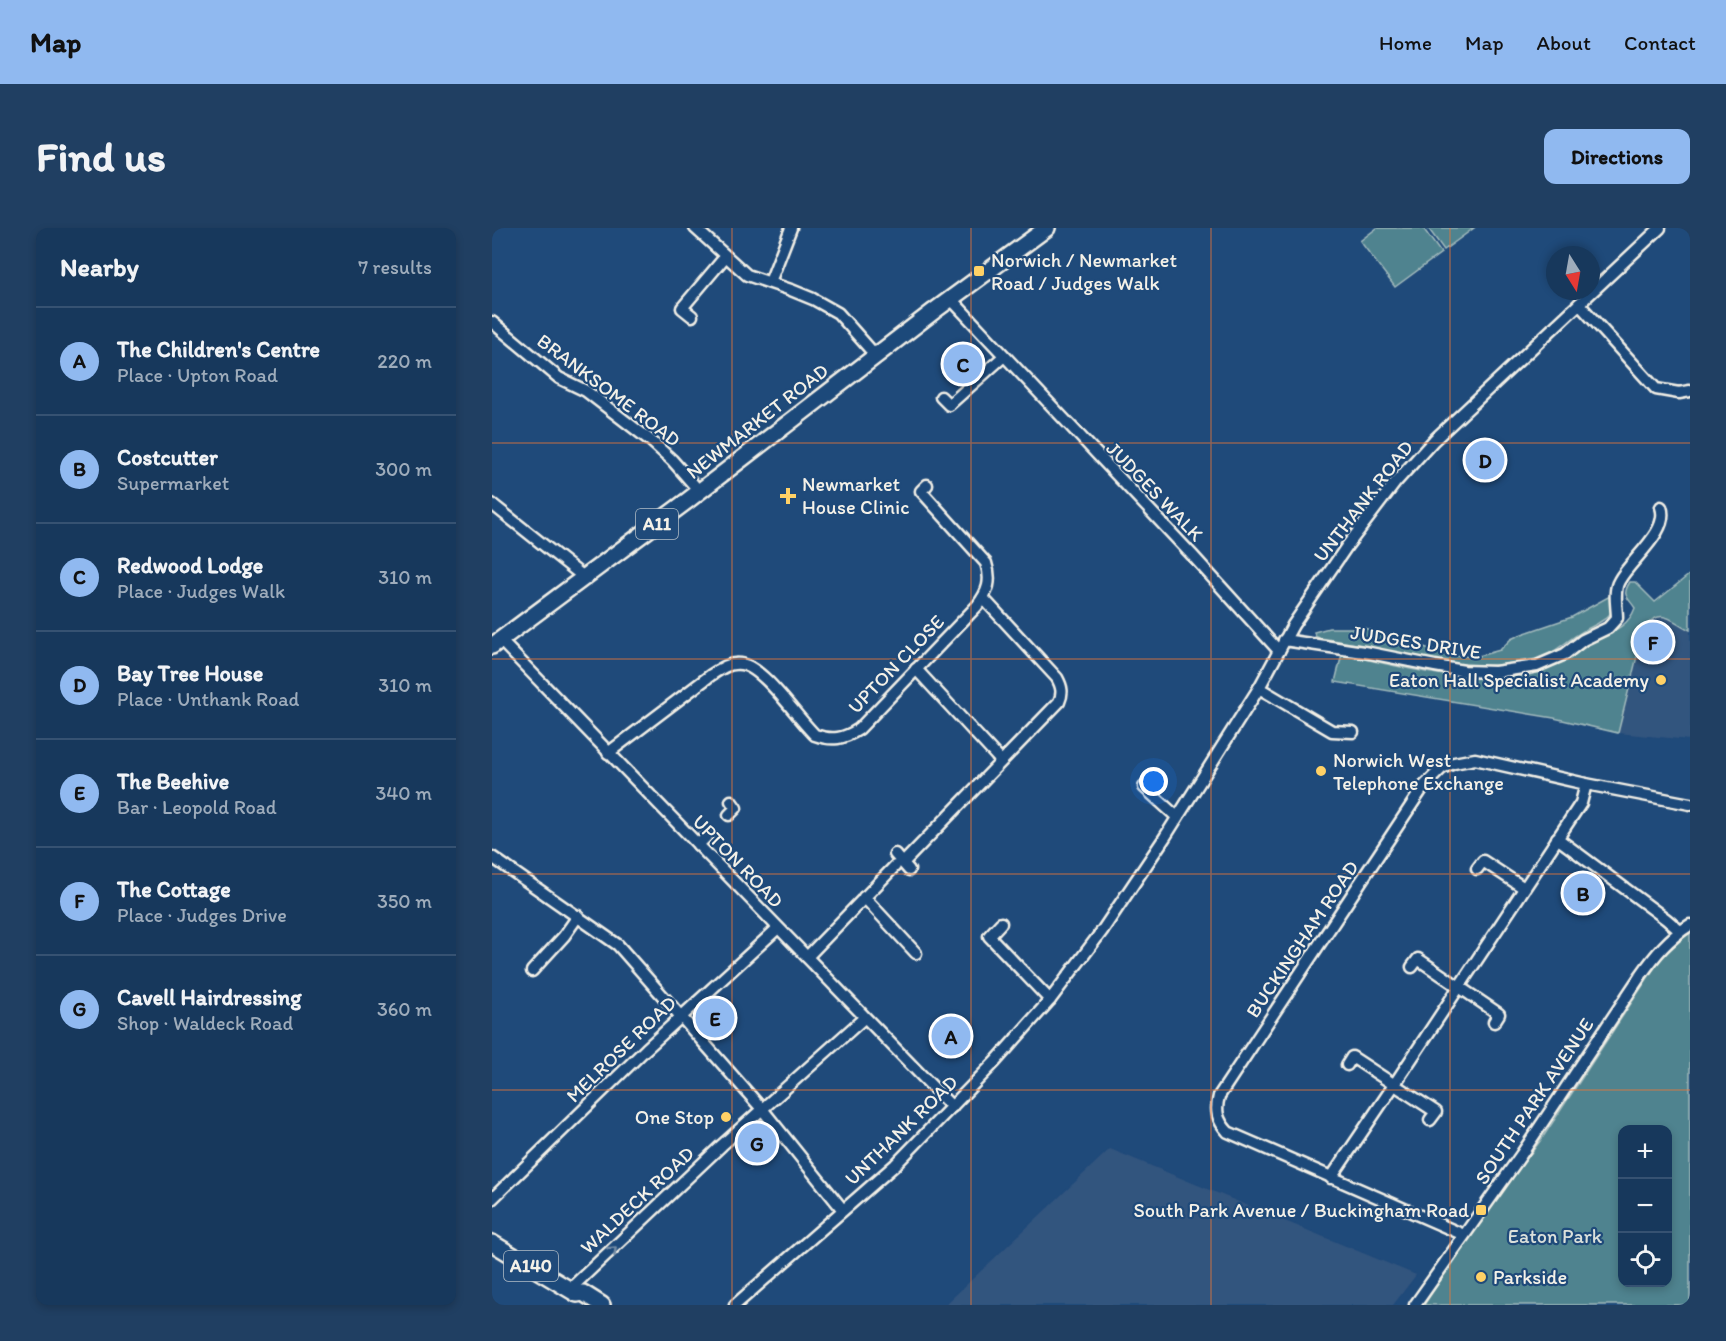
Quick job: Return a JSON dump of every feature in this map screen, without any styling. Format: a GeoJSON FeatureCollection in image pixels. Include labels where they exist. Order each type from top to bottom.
{"type":"FeatureCollection","features":[{"type":"Feature","properties":{"kind":"highway","name":"NEWMARKET ROAD"},"geometry":{"type":"LineString","coordinates":[[496,643],[700,492],[803,410],[1047,228]]}},
{"type":"Feature","properties":{"kind":"highway","name":"A140"},"geometry":{"type":"LineString","coordinates":[[492,1243],[578,1296],[583,1293],[602,1305]]}},
{"type":"Feature","properties":{"kind":"street"},"geometry":{"type":"LineString","coordinates":[[695,228],[747,276],[770,282],[813,299],[838,313],[876,356]]}},
{"type":"Feature","properties":{"kind":"street"},"geometry":{"type":"LineString","coordinates":[[770,282],[791,228]]}},
{"type":"Feature","properties":{"kind":"street","name":"UNTHANK ROAD"},"geometry":{"type":"LineString","coordinates":[[735,1305],[895,1165],[952,1107],[1050,1000],[1102,931],[1177,817],[1259,688],[1284,640],[1347,546],[1395,483],[1434,440],[1660,228]]}},
{"type":"Feature","properties":{"kind":"street"},"geometry":{"type":"LineString","coordinates":[[682,308],[724,256]]}},
{"type":"Feature","properties":{"kind":"street","name":"JUDGES WALK"},"geometry":{"type":"LineString","coordinates":[[951,299],[1193,556],[1279,651]]}},
{"type":"Feature","properties":{"kind":"street"},"geometry":{"type":"LineString","coordinates":[[673,301],[692,316]]}},
{"type":"Feature","properties":{"kind":"street"},"geometry":{"type":"LineString","coordinates":[[1580,304],[1656,389],[1683,390]]}},
{"type":"Feature","properties":{"kind":"street","name":"BRANKSOME ROAD"},"geometry":{"type":"LineString","coordinates":[[492,322],[559,378],[586,391],[651,441],[672,460],[700,492]]}},
{"type":"Feature","properties":{"kind":"street"},"geometry":{"type":"LineString","coordinates":[[948,404],[1004,356]]}},
{"type":"Feature","properties":{"kind":"street"},"geometry":{"type":"LineString","coordinates":[[807,957],[1059,702],[1062,694],[1061,685],[1034,651],[983,598],[990,579],[986,563],[921,491]]}},
{"type":"Feature","properties":{"kind":"street"},"geometry":{"type":"LineString","coordinates":[[492,504],[585,578]]}},
{"type":"Feature","properties":{"kind":"street","name":"JUDGES DRIVE"},"geometry":{"type":"LineString","coordinates":[[1284,640],[1464,671],[1495,672],[1537,666],[1565,654],[1583,640],[1608,628],[1617,618],[1618,583],[1658,532],[1664,515],[1661,507]]}},
{"type":"Feature","properties":{"kind":"street","name":"UPTON CLOSE"},"geometry":{"type":"LineString","coordinates":[[608,753],[711,675],[730,665],[740,663],[758,670],[814,735],[826,739],[849,736],[859,729],[983,598]]}},
{"type":"Feature","properties":{"kind":"street","name":"UPTON ROAD"},"geometry":{"type":"LineString","coordinates":[[496,643],[608,753],[952,1107]]}},
{"type":"Feature","properties":{"kind":"street"},"geometry":{"type":"LineString","coordinates":[[916,669],[1001,761]]}},
{"type":"Feature","properties":{"kind":"street"},"geometry":{"type":"LineString","coordinates":[[1259,688],[1331,736],[1353,732]]}},
{"type":"Feature","properties":{"kind":"street","name":"BUCKINGHAM ROAD"},"geometry":{"type":"LineString","coordinates":[[1464,1235],[1228,1132],[1221,1125],[1217,1116],[1219,1096],[1433,776],[1454,763],[1475,759],[1690,804]]}},
{"type":"Feature","properties":{"kind":"street"},"geometry":{"type":"LineString","coordinates":[[1331,1178],[1581,802],[1586,784]]}},
{"type":"Feature","properties":{"kind":"street"},"geometry":{"type":"LineString","coordinates":[[1144,787],[1177,817]]}},
{"type":"Feature","properties":{"kind":"street"},"geometry":{"type":"LineString","coordinates":[[698,845],[707,836]]}},
{"type":"Feature","properties":{"kind":"street"},"geometry":{"type":"LineString","coordinates":[[1557,838],[1680,931]]}},
{"type":"Feature","properties":{"kind":"street"},"geometry":{"type":"LineString","coordinates":[[492,857],[618,945],[762,1109],[843,1210]]}},
{"type":"Feature","properties":{"kind":"street"},"geometry":{"type":"LineString","coordinates":[[1483,861],[1524,888]]}},
{"type":"Feature","properties":{"kind":"street"},"geometry":{"type":"LineString","coordinates":[[864,897],[916,953]]}},
{"type":"Feature","properties":{"kind":"street"},"geometry":{"type":"LineString","coordinates":[[532,971],[564,936],[578,916]]}},
{"type":"Feature","properties":{"kind":"street"},"geometry":{"type":"LineString","coordinates":[[1001,923],[989,936],[1050,1000]]}},
{"type":"Feature","properties":{"kind":"street","name":"SOUTH PARK AVENUE"},"geometry":{"type":"LineString","coordinates":[[1415,1305],[1521,1155],[1641,975],[1658,952],[1680,931],[1690,925]]}},
{"type":"Feature","properties":{"kind":"street","name":"MELROSE ROAD"},"geometry":{"type":"LineString","coordinates":[[492,1199],[682,1016],[778,928]]}},
{"type":"Feature","properties":{"kind":"street"},"geometry":{"type":"LineString","coordinates":[[1418,959],[1496,1018],[1506,1004]]}},
{"type":"Feature","properties":{"kind":"street","name":"WALDECK ROAD"},"geometry":{"type":"LineString","coordinates":[[578,1296],[762,1109],[864,1018]]}},
{"type":"Feature","properties":{"kind":"street"},"geometry":{"type":"LineString","coordinates":[[1352,1057],[1436,1112]]}},
{"type":"Feature","properties":{"kind":"shaded area","name":"Eaton Hall Specialist Academy"},"geometry":{"type":"Polygon","coordinates":[[[1690,586],[1690,740],[1618,733],[1644,628],[1649,617],[1690,586]]]}},
{"type":"Feature","properties":{"kind":"shaded area"},"geometry":{"type":"Polygon","coordinates":[[[1110,1149],[1416,1275],[1393,1305],[945,1305],[1110,1149]]]}},
{"type":"Feature","properties":{"kind":"green space"},"geometry":{"type":"Polygon","coordinates":[[[1377,228],[1423,228],[1441,253],[1395,287],[1360,241],[1377,228]]]}},
{"type":"Feature","properties":{"kind":"green space"},"geometry":{"type":"Polygon","coordinates":[[[1428,228],[1474,228],[1444,250],[1428,228]]]}},
{"type":"Feature","properties":{"kind":"green space"},"geometry":{"type":"Polygon","coordinates":[[[1690,574],[1690,630],[1662,616],[1650,621],[1644,628],[1618,733],[1554,718],[1335,682],[1342,654],[1444,675],[1485,678],[1529,675],[1552,666],[1585,644],[1621,627],[1635,608],[1626,593],[1630,582],[1635,582],[1655,602],[1690,574]]]}},
{"type":"Feature","properties":{"kind":"green space"},"geometry":{"type":"Polygon","coordinates":[[[1610,596],[1611,613],[1603,620],[1543,657],[1511,664],[1483,665],[1428,659],[1319,638],[1314,632],[1329,628],[1364,628],[1449,655],[1475,657],[1500,650],[1511,639],[1572,617],[1610,596]]]}},
{"type":"Feature","properties":{"kind":"green space","name":"Eaton Park"},"geometry":{"type":"Polygon","coordinates":[[[1690,932],[1690,1305],[1424,1305],[1468,1238],[1543,1137],[1661,958],[1690,932]]]}},
{"type":"Feature","properties":{"kind":"place","name":"Norwich / Newmarket Road / Judges Walk"},"geometry":{"type":"Point","coordinates":[979,271]}},
{"type":"Feature","properties":{"kind":"place","name":"Redwood Lodge"},"geometry":{"type":"Point","coordinates":[963,364]}},
{"type":"Feature","properties":{"kind":"place","name":"Bay Tree House"},"geometry":{"type":"Point","coordinates":[1485,460]}},
{"type":"Feature","properties":{"kind":"place","name":"Newmarket House Clinic"},"geometry":{"type":"Point","coordinates":[788,496]}},
{"type":"Feature","properties":{"kind":"place","name":"The Cottage"},"geometry":{"type":"Point","coordinates":[1653,642]}},
{"type":"Feature","properties":{"kind":"place","name":"Eaton Hall Specialist Academy"},"geometry":{"type":"Point","coordinates":[1661,680]}},
{"type":"Feature","properties":{"kind":"place","name":"Norwich West Telephone Exchange"},"geometry":{"type":"Point","coordinates":[1321,771]}},
{"type":"Feature","properties":{"kind":"place","name":"Costcutter"},"geometry":{"type":"Point","coordinates":[1583,893]}},
{"type":"Feature","properties":{"kind":"place","name":"The Beehive"},"geometry":{"type":"Point","coordinates":[715,1018]}},
{"type":"Feature","properties":{"kind":"place","name":"The Children's Centre"},"geometry":{"type":"Point","coordinates":[951,1036]}},
{"type":"Feature","properties":{"kind":"place","name":"One Stop"},"geometry":{"type":"Point","coordinates":[726,1117]}},
{"type":"Feature","properties":{"kind":"place","name":"Cavell Hairdressing"},"geometry":{"type":"Point","coordinates":[757,1143]}},
{"type":"Feature","properties":{"kind":"place","name":"South Park Avenue / Buckingham Road"},"geometry":{"type":"Point","coordinates":[1481,1210]}},
{"type":"Feature","properties":{"kind":"place","name":"Parkside"},"geometry":{"type":"Point","coordinates":[1481,1277]}}]}
